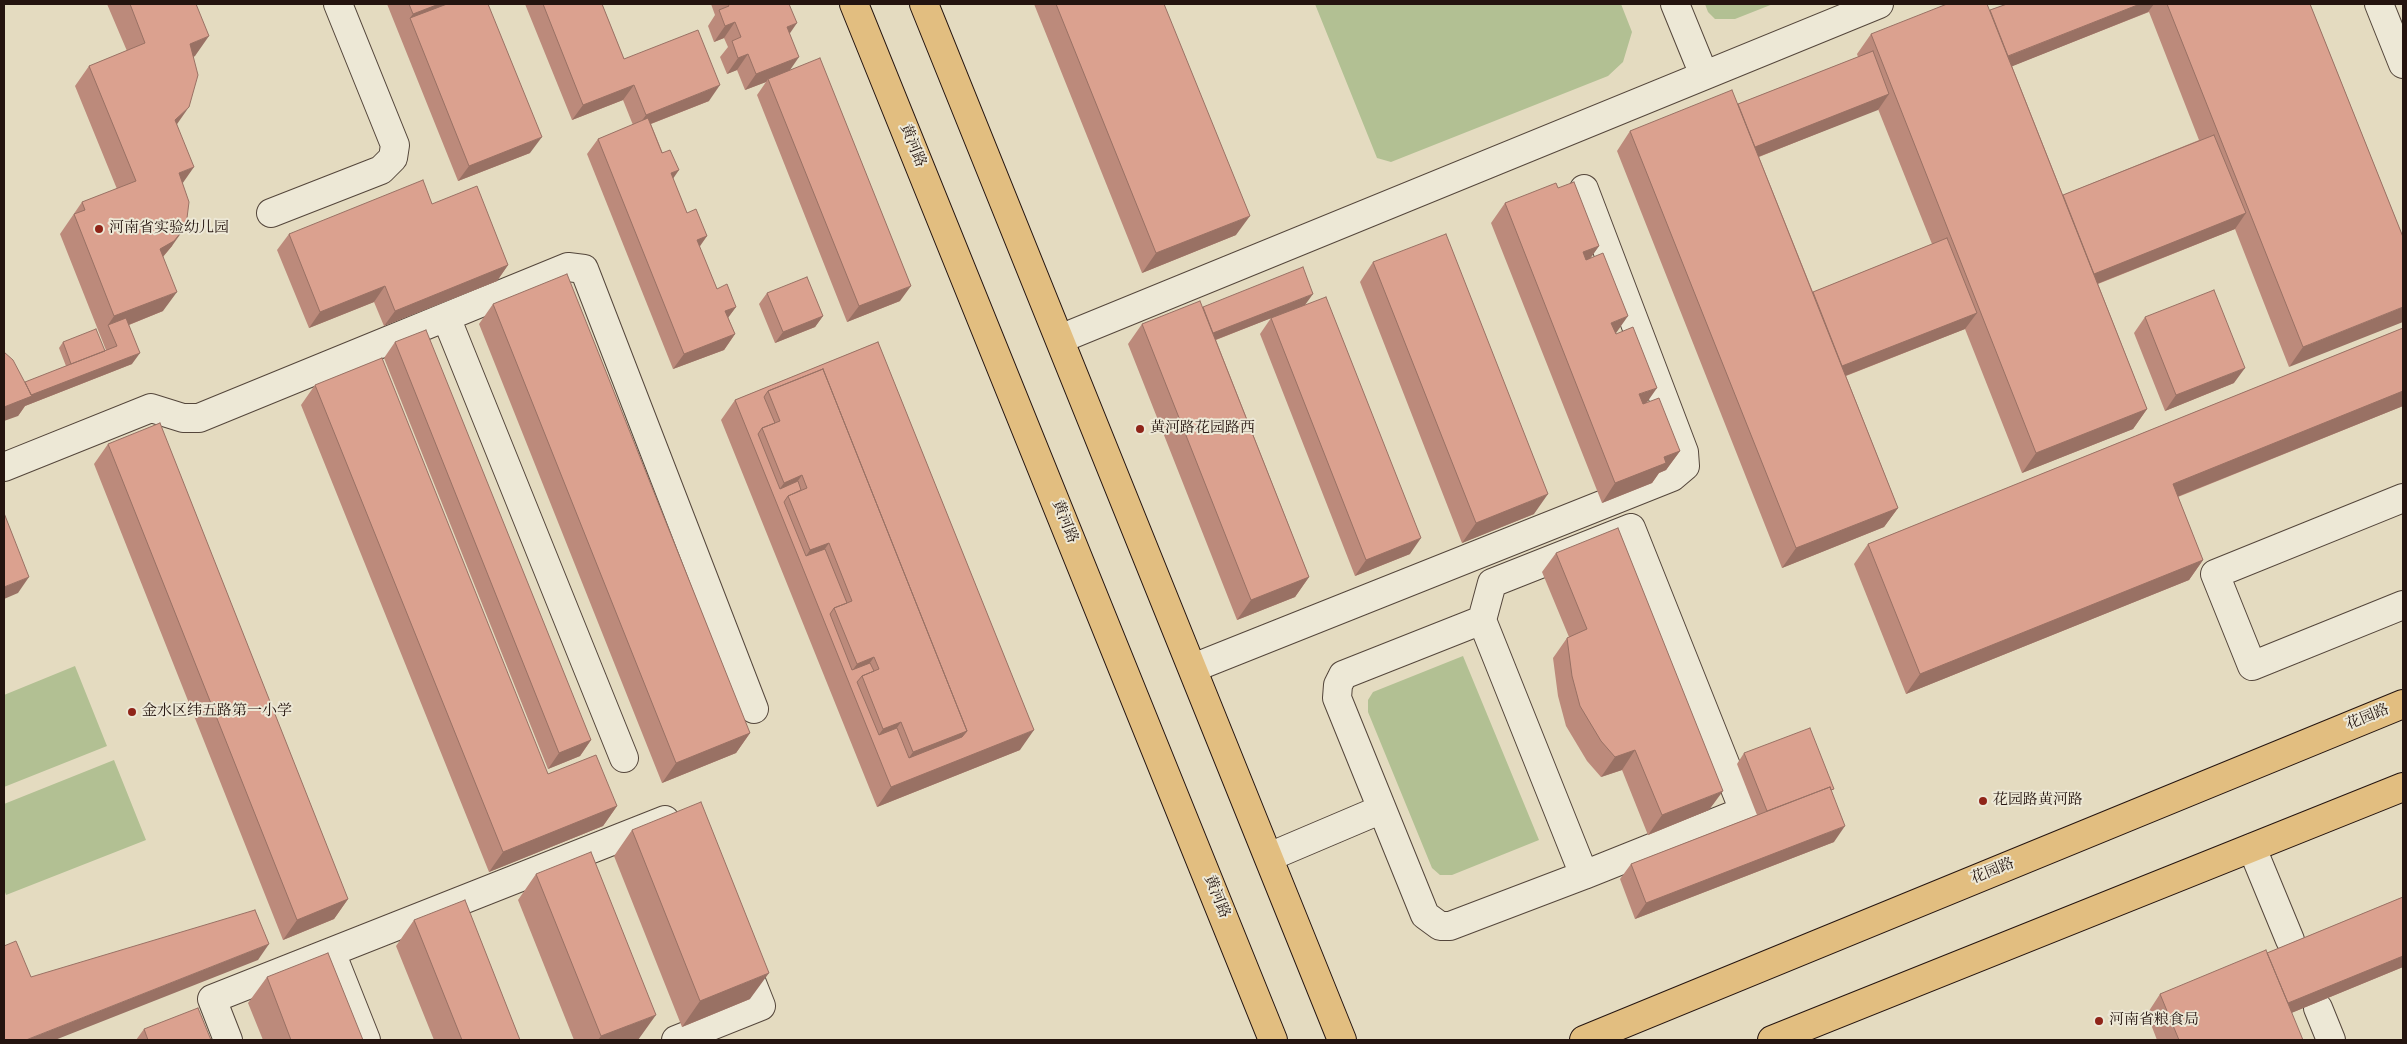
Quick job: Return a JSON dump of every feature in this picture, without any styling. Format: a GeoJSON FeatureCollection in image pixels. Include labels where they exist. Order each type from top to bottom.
{"type":"FeatureCollection","features":[{"type":"Feature","properties":{"kind":"main road","name":"黄河路"},"geometry":{"type":"LineString","coordinates":[[854,4],[1273,1040]]}},
{"type":"Feature","properties":{"kind":"main road"},"geometry":{"type":"LineString","coordinates":[[924,4],[1342,1040]]}},
{"type":"Feature","properties":{"kind":"main road","name":"花园路"},"geometry":{"type":"LineString","coordinates":[[1584,1040],[2403,704]]}},
{"type":"Feature","properties":{"kind":"main road"},"geometry":{"type":"LineString","coordinates":[[1772,1040],[2403,787]]}},
{"type":"Feature","properties":{"kind":"street"},"geometry":{"type":"LineString","coordinates":[[271,213],[381,170],[393,158],[394,145],[338,4]]}},
{"type":"Feature","properties":{"kind":"street"},"geometry":{"type":"LineString","coordinates":[[1675,4],[1704,75]]}},
{"type":"Feature","properties":{"kind":"street"},"geometry":{"type":"LineString","coordinates":[[1060,339],[1879,4]]}},
{"type":"Feature","properties":{"kind":"street"},"geometry":{"type":"LineString","coordinates":[[2379,4],[2403,64]]}},
{"type":"Feature","properties":{"kind":"street"},"geometry":{"type":"LineString","coordinates":[[1193,668],[1672,477],[1686,466],[1684,452],[1584,189]]}},
{"type":"Feature","properties":{"kind":"street"},"geometry":{"type":"LineString","coordinates":[[4,467],[151,408],[183,418],[199,418],[568,267],[584,269],[754,708]]}},
{"type":"Feature","properties":{"kind":"street"},"geometry":{"type":"LineString","coordinates":[[446,317],[624,758]]}},
{"type":"Feature","properties":{"kind":"street"},"geometry":{"type":"LineString","coordinates":[[2403,498],[2215,574],[2252,666],[2403,605]]}},
{"type":"Feature","properties":{"kind":"street"},"geometry":{"type":"LineString","coordinates":[[1482,620],[1343,675],[1338,685],[1337,698],[1425,916],[1440,926],[1450,926],[1584,875],[1744,811],[1631,528],[1492,583],[1482,620],[1584,875]]}},
{"type":"Feature","properties":{"kind":"street"},"geometry":{"type":"LineString","coordinates":[[1269,857],[1382,810]]}},
{"type":"Feature","properties":{"kind":"street"},"geometry":{"type":"LineString","coordinates":[[228,1040],[212,999],[684,812],[688,822]]}},
{"type":"Feature","properties":{"kind":"street"},"geometry":{"type":"LineString","coordinates":[[2252,848],[2290,940]]}},
{"type":"Feature","properties":{"kind":"street"},"geometry":{"type":"LineString","coordinates":[[676,1040],[761,1006],[732,932]]}},
{"type":"Feature","properties":{"kind":"street"},"geometry":{"type":"LineString","coordinates":[[331,952],[366,1040]]}},
{"type":"Feature","properties":{"kind":"street"},"geometry":{"type":"LineString","coordinates":[[2318,1008],[2331,1040]]}},
{"type":"Feature","properties":{"kind":"green space"},"geometry":{"type":"Polygon","coordinates":[[[1315,4],[1621,4],[1632,32],[1623,62],[1608,76],[1391,162],[1377,158],[1315,4]]]}},
{"type":"Feature","properties":{"kind":"green space"},"geometry":{"type":"Polygon","coordinates":[[[1705,4],[1773,4],[1735,19],[1715,19],[1708,12],[1705,4]]]}},
{"type":"Feature","properties":{"kind":"green space"},"geometry":{"type":"Polygon","coordinates":[[[1463,656],[1539,840],[1452,875],[1440,875],[1432,868],[1368,712],[1368,700],[1373,692],[1463,656]]]}},
{"type":"Feature","properties":{"kind":"green space"},"geometry":{"type":"Polygon","coordinates":[[[75,666],[107,746],[4,787],[4,695],[75,666]]]}},
{"type":"Feature","properties":{"kind":"green space"},"geometry":{"type":"Polygon","coordinates":[[[114,760],[146,840],[6,895],[4,889],[4,804],[114,760]]]}},
{"type":"Feature","properties":{"kind":"building"},"geometry":{"type":"Polygon","coordinates":[[[130,4],[196,4],[209,36],[190,44],[198,75],[189,107],[175,120],[194,167],[179,173],[189,202],[186,226],[174,241],[160,249],[177,292],[114,316],[74,214],[85,210],[82,202],[136,181],[89,66],[145,43],[130,4]]]}},
{"type":"Feature","properties":{"kind":"building"},"geometry":{"type":"Polygon","coordinates":[[[409,4],[439,4],[413,14],[409,4]]]}},
{"type":"Feature","properties":{"kind":"building"},"geometry":{"type":"Polygon","coordinates":[[[447,4],[488,4],[542,137],[469,166],[410,18],[447,4]]]}},
{"type":"Feature","properties":{"kind":"building"},"geometry":{"type":"Polygon","coordinates":[[[543,4],[602,4],[624,59],[698,30],[720,85],[646,115],[634,85],[583,105],[543,4]]]}},
{"type":"Feature","properties":{"kind":"building"},"geometry":{"type":"Polygon","coordinates":[[[728,4],[789,4],[797,23],[787,27],[799,57],[756,74],[748,54],[738,58],[732,41],[741,37],[735,22],[725,26],[719,10],[729,6],[728,4]]]}},
{"type":"Feature","properties":{"kind":"building"},"geometry":{"type":"Polygon","coordinates":[[[1056,4],[1164,4],[1250,216],[1156,253],[1056,4]]]}},
{"type":"Feature","properties":{"kind":"building"},"geometry":{"type":"Polygon","coordinates":[[[1947,4],[1987,4],[2147,409],[2036,453],[1871,34],[1947,4]]]}},
{"type":"Feature","properties":{"kind":"building"},"geometry":{"type":"Polygon","coordinates":[[[2007,4],[2140,4],[2008,56],[1990,10],[2007,4]]]}},
{"type":"Feature","properties":{"kind":"building"},"geometry":{"type":"Polygon","coordinates":[[[2167,4],[2310,4],[2403,237],[2403,307],[2303,347],[2167,4]]]}},
{"type":"Feature","properties":{"kind":"building"},"geometry":{"type":"Polygon","coordinates":[[[1873,51],[1889,94],[1755,147],[1738,104],[1873,51]]]}},
{"type":"Feature","properties":{"kind":"building"},"geometry":{"type":"Polygon","coordinates":[[[820,58],[911,286],[859,306],[768,79],[820,58]]]}},
{"type":"Feature","properties":{"kind":"building"},"geometry":{"type":"Polygon","coordinates":[[[1732,90],[1898,508],[1796,548],[1630,131],[1732,90]]]}},
{"type":"Feature","properties":{"kind":"building"},"geometry":{"type":"Polygon","coordinates":[[[648,118],[662,153],[670,150],[679,170],[671,173],[687,213],[696,209],[707,236],[697,240],[717,289],[727,284],[736,307],[725,311],[735,334],[684,354],[598,139],[648,118]]]}},
{"type":"Feature","properties":{"kind":"building"},"geometry":{"type":"Polygon","coordinates":[[[2214,135],[2246,213],[2094,274],[2063,195],[2214,135]]]}},
{"type":"Feature","properties":{"kind":"building"},"geometry":{"type":"Polygon","coordinates":[[[423,180],[432,204],[477,186],[508,265],[395,311],[385,286],[320,312],[289,234],[423,180]]]}},
{"type":"Feature","properties":{"kind":"building"},"geometry":{"type":"Polygon","coordinates":[[[1574,182],[1599,246],[1583,252],[1586,260],[1603,253],[1628,316],[1611,323],[1616,334],[1633,327],[1657,388],[1639,394],[1643,404],[1659,398],[1680,451],[1664,457],[1666,463],[1615,483],[1505,203],[1556,183],[1558,188],[1574,182]]]}},
{"type":"Feature","properties":{"kind":"building"},"geometry":{"type":"Polygon","coordinates":[[[1446,234],[1548,494],[1476,523],[1373,262],[1446,234]]]}},
{"type":"Feature","properties":{"kind":"building"},"geometry":{"type":"Polygon","coordinates":[[[1947,238],[1977,313],[1842,366],[1813,292],[1947,238]]]}},
{"type":"Feature","properties":{"kind":"building"},"geometry":{"type":"Polygon","coordinates":[[[1303,267],[1313,294],[1213,333],[1203,307],[1303,267]]]}},
{"type":"Feature","properties":{"kind":"building"},"geometry":{"type":"Polygon","coordinates":[[[567,274],[750,733],[676,763],[493,304],[567,274]]]}},
{"type":"Feature","properties":{"kind":"building"},"geometry":{"type":"Polygon","coordinates":[[[807,277],[823,316],[783,332],[767,293],[807,277]]]}},
{"type":"Feature","properties":{"kind":"building"},"geometry":{"type":"Polygon","coordinates":[[[2214,290],[2245,368],[2176,395],[2145,317],[2214,290]]]}},
{"type":"Feature","properties":{"kind":"building"},"geometry":{"type":"Polygon","coordinates":[[[1326,297],[1421,538],[1366,560],[1271,318],[1326,297]]]}},
{"type":"Feature","properties":{"kind":"building"},"geometry":{"type":"Polygon","coordinates":[[[1200,301],[1309,577],[1251,600],[1142,324],[1200,301]]]}},
{"type":"Feature","properties":{"kind":"building"},"geometry":{"type":"Polygon","coordinates":[[[126,318],[140,353],[31,395],[25,382],[117,346],[108,325],[126,318]]]}},
{"type":"Feature","properties":{"kind":"building"},"geometry":{"type":"Polygon","coordinates":[[[2403,328],[2403,391],[2173,484],[2203,560],[1920,674],[1868,544],[2403,328]]]}},
{"type":"Feature","properties":{"kind":"building"},"geometry":{"type":"Polygon","coordinates":[[[96,329],[105,351],[71,364],[63,342],[96,329]]]}},
{"type":"Feature","properties":{"kind":"building"},"geometry":{"type":"Polygon","coordinates":[[[426,330],[591,740],[559,753],[395,342],[426,330]]]}},
{"type":"Feature","properties":{"kind":"building"},"geometry":{"type":"Polygon","coordinates":[[[878,342],[1034,730],[891,787],[735,400],[878,342]],[[823,369],[768,391],[764,397],[775,423],[762,428],[758,434],[780,489],[798,481],[801,490],[788,496],[784,502],[806,556],[825,549],[847,603],[834,608],[830,614],[852,670],[870,663],[874,671],[862,676],[857,682],[879,735],[897,728],[909,758],[962,737],[967,731],[823,369]]]}},
{"type":"Feature","properties":{"kind":"building"},"geometry":{"type":"Polygon","coordinates":[[[4,352],[13,360],[32,396],[4,407],[4,352]]]}},
{"type":"Feature","properties":{"kind":"building"},"geometry":{"type":"Polygon","coordinates":[[[382,358],[548,774],[596,755],[617,806],[503,852],[315,385],[382,358]]]}},
{"type":"Feature","properties":{"kind":"building"},"geometry":{"type":"Polygon","coordinates":[[[823,369],[967,731],[913,752],[901,722],[883,729],[862,676],[879,669],[874,657],[857,664],[834,608],[852,601],[829,543],[810,550],[788,496],[807,488],[802,475],[784,483],[762,428],[780,421],[768,391],[823,369]]]}},
{"type":"Feature","properties":{"kind":"building"},"geometry":{"type":"Polygon","coordinates":[[[160,423],[348,899],[297,920],[108,444],[160,423]]]}},
{"type":"Feature","properties":{"kind":"building"},"geometry":{"type":"Polygon","coordinates":[[[4,513],[29,577],[4,587],[4,513]]]}},
{"type":"Feature","properties":{"kind":"building"},"geometry":{"type":"Polygon","coordinates":[[[1618,528],[1723,791],[1662,815],[1635,750],[1615,757],[1601,741],[1580,706],[1572,676],[1567,638],[1587,629],[1556,553],[1618,528]]]}},
{"type":"Feature","properties":{"kind":"building"},"geometry":{"type":"Polygon","coordinates":[[[1810,728],[1834,789],[1831,790],[1830,787],[1767,811],[1744,753],[1810,728]]]}},
{"type":"Feature","properties":{"kind":"building"},"geometry":{"type":"Polygon","coordinates":[[[1830,787],[1845,826],[1646,903],[1631,864],[1830,787]]]}},
{"type":"Feature","properties":{"kind":"building"},"geometry":{"type":"Polygon","coordinates":[[[701,802],[769,973],[700,1001],[632,830],[701,802]]]}},
{"type":"Feature","properties":{"kind":"building"},"geometry":{"type":"Polygon","coordinates":[[[591,852],[656,1015],[601,1036],[536,874],[591,852]]]}},
{"type":"Feature","properties":{"kind":"building"},"geometry":{"type":"Polygon","coordinates":[[[2403,897],[2403,956],[2288,1003],[2267,953],[2403,897]]]}},
{"type":"Feature","properties":{"kind":"building"},"geometry":{"type":"Polygon","coordinates":[[[465,900],[520,1040],[462,1040],[414,920],[465,900]]]}},
{"type":"Feature","properties":{"kind":"building"},"geometry":{"type":"Polygon","coordinates":[[[255,910],[269,944],[26,1040],[4,1040],[4,946],[16,941],[31,977],[255,910]]]}},
{"type":"Feature","properties":{"kind":"building"},"geometry":{"type":"Polygon","coordinates":[[[2266,950],[2303,1040],[2179,1040],[2160,994],[2266,950]]]}},
{"type":"Feature","properties":{"kind":"building"},"geometry":{"type":"Polygon","coordinates":[[[328,953],[363,1040],[291,1040],[267,977],[328,953]]]}},
{"type":"Feature","properties":{"kind":"building"},"geometry":{"type":"Polygon","coordinates":[[[198,1008],[211,1040],[148,1040],[144,1029],[198,1008]]]}},
{"type":"Feature","properties":{"kind":"place","name":"河南省实验幼儿园"},"geometry":{"type":"Point","coordinates":[99,229]}},
{"type":"Feature","properties":{"kind":"place","name":"黄河路花园路西"},"geometry":{"type":"Point","coordinates":[1140,429]}},
{"type":"Feature","properties":{"kind":"place","name":"金水区纬五路第一小学"},"geometry":{"type":"Point","coordinates":[132,712]}},
{"type":"Feature","properties":{"kind":"place","name":"花园路黄河路"},"geometry":{"type":"Point","coordinates":[1983,801]}},
{"type":"Feature","properties":{"kind":"place","name":"河南省粮食局"},"geometry":{"type":"Point","coordinates":[2099,1021]}}]}
